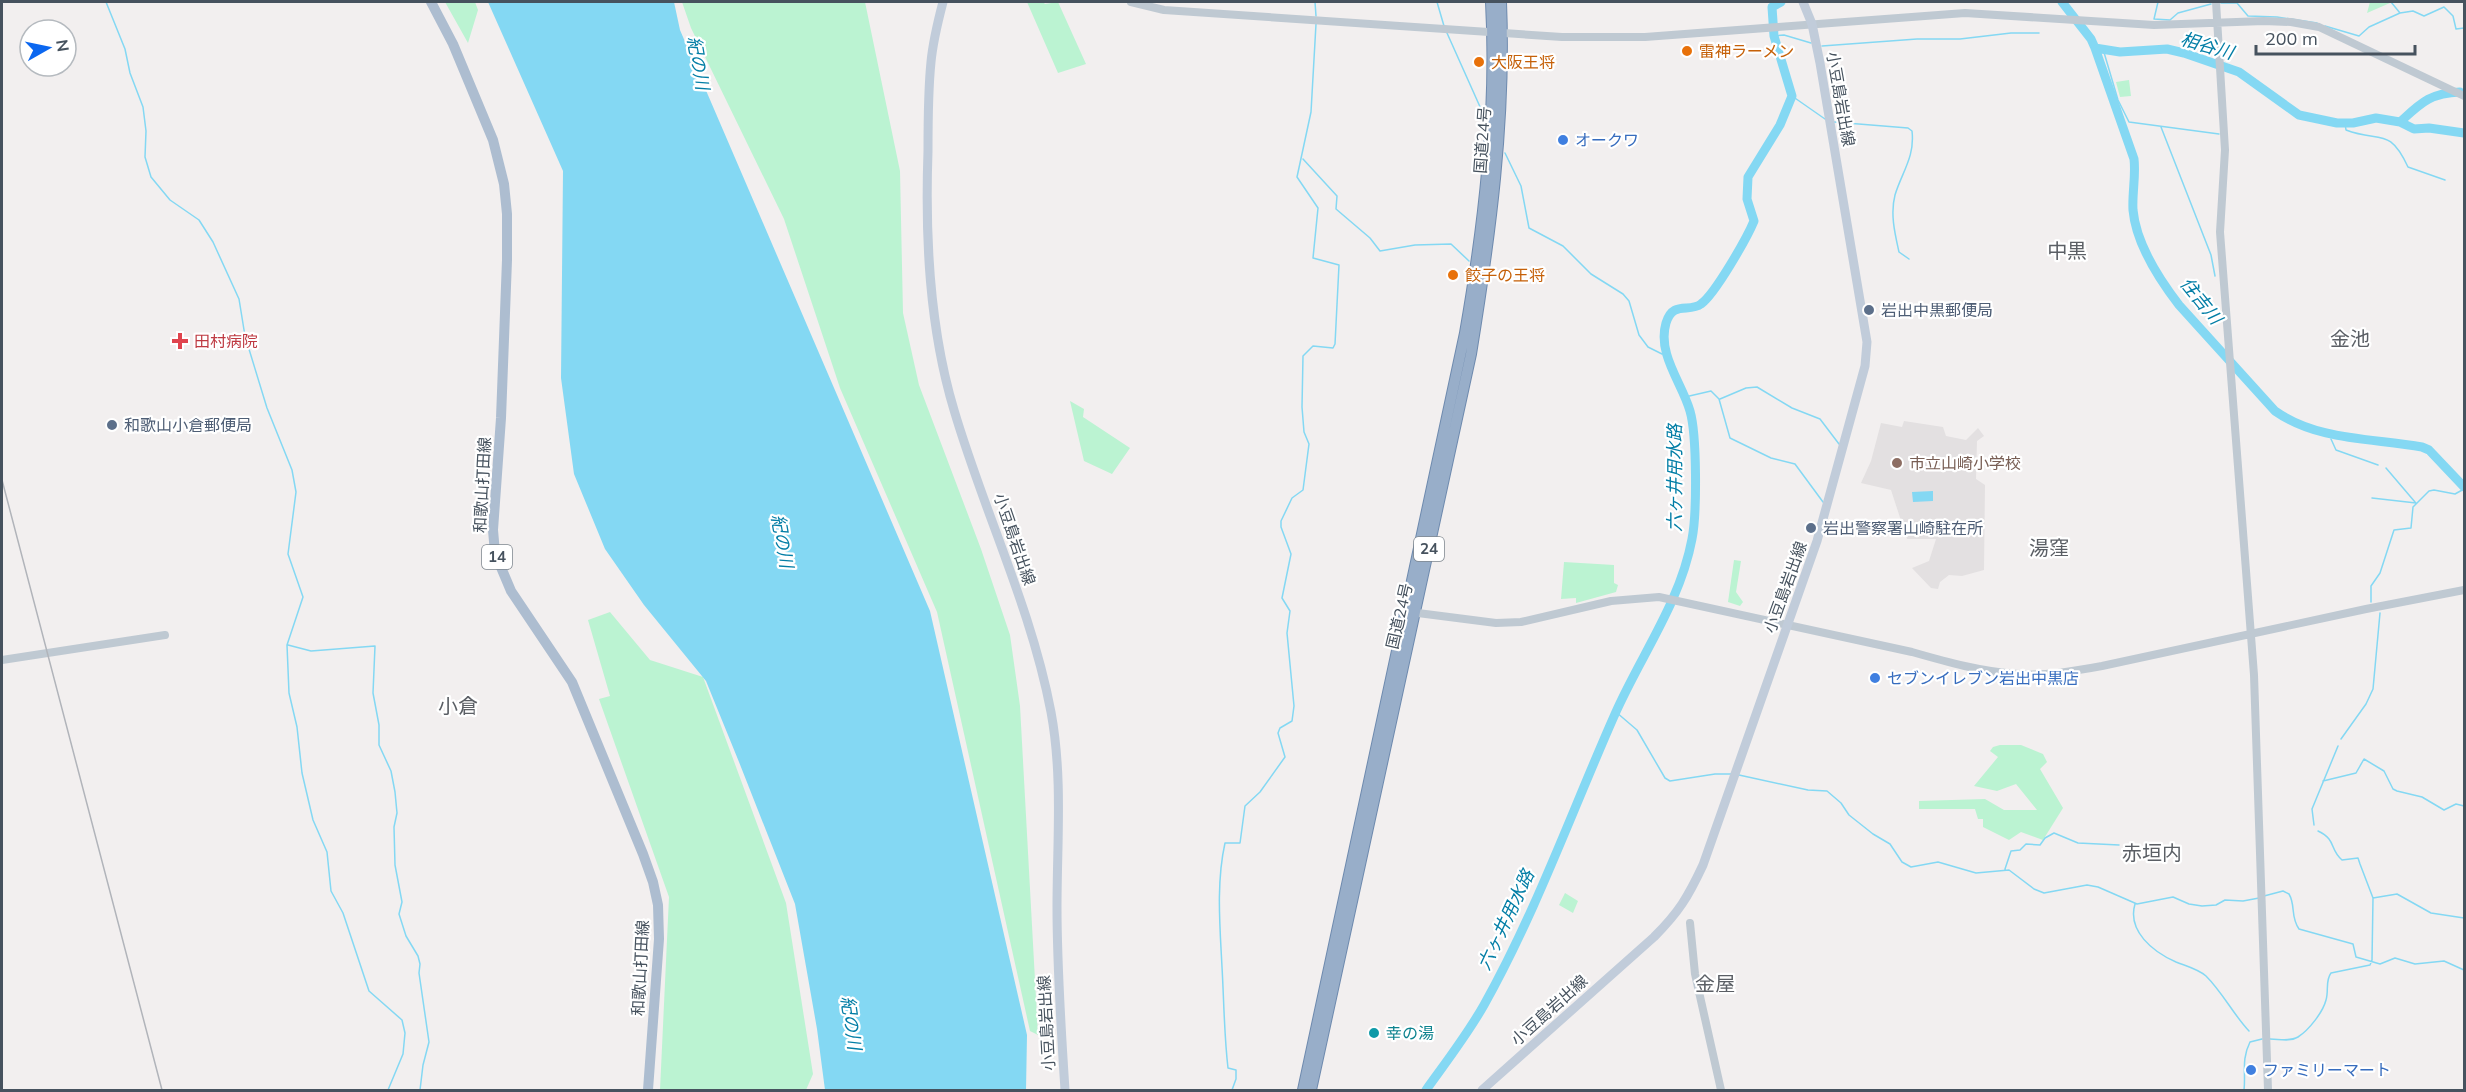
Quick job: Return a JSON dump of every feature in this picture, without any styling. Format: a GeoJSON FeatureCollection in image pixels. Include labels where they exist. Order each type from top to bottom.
{"type":"FeatureCollection","features":[{"type":"Feature","properties":{"kind":"highway","name":"国道24号"},"geometry":{"type":"LineString","coordinates":[[1491,2],[1497,32]]}},
{"type":"Feature","properties":{"kind":"highway","name":"国道24号"},"geometry":{"type":"LineString","coordinates":[[1311,1090],[1459,368],[1476,270],[1488,162],[1493,77],[1501,2]]}},
{"type":"Feature","properties":{"kind":"highway","name":"国道24号"},"geometry":{"type":"LineString","coordinates":[[1303,1090],[1410,612]]}},
{"type":"Feature","properties":{"kind":"main road","name":"和歌山打田線"},"geometry":{"type":"LineString","coordinates":[[431,2],[453,44],[493,140],[504,184],[507,214],[507,260],[501,418],[493,530],[495,553],[511,591],[572,682],[643,854],[658,905],[659,939],[648,1090]]}},
{"type":"Feature","properties":{"kind":"main road","name":"小豆島岩出線"},"geometry":{"type":"LineString","coordinates":[[943,2],[931,59],[930,77],[927,174],[928,244],[932,290],[940,348],[953,408],[1030,629],[1051,714],[1057,750],[1058,977],[1065,1090]]}},
{"type":"Feature","properties":{"kind":"main road","name":"小豆島岩出線"},"geometry":{"type":"LineString","coordinates":[[1482,1090],[1677,913],[1689,896],[1703,865],[1817,541],[1868,354],[1866,330],[1812,24],[1803,2]]}},
{"type":"Feature","properties":{"kind":"street"},"geometry":{"type":"LineString","coordinates":[[1131,2],[1164,10],[1188,12],[1562,37],[1645,37],[1965,13],[2154,25],[2264,21],[2319,27],[2464,96]]}},
{"type":"Feature","properties":{"kind":"street"},"geometry":{"type":"LineString","coordinates":[[2216,2],[2225,150],[2220,232],[2251,634],[2258,765],[2268,1090]]}},
{"type":"Feature","properties":{"kind":"street"},"geometry":{"type":"LineString","coordinates":[[1410,612],[1496,623],[1521,622],[1611,601],[1659,597],[1953,663],[2021,675],[2062,673],[2102,666],[2464,590]]}},
{"type":"Feature","properties":{"kind":"street"},"geometry":{"type":"LineString","coordinates":[[2,660],[165,635]]}},
{"type":"Feature","properties":{"kind":"street"},"geometry":{"type":"LineString","coordinates":[[1677,913],[1695,926],[1703,1003],[1721,1090]]}},
{"type":"Feature","properties":{"kind":"shaded area"},"geometry":{"type":"Polygon","coordinates":[[[1904,421],[1943,427],[1946,436],[1966,440],[1978,428],[1984,436],[1977,441],[1976,479],[1985,485],[1984,570],[1962,576],[1949,575],[1940,582],[1938,589],[1931,588],[1912,568],[1929,561],[1936,539],[1907,539],[1891,490],[1861,483],[1871,461],[1881,423],[1902,427],[1904,421]]]}},
{"type":"Feature","properties":{"kind":"green space"},"geometry":{"type":"Polygon","coordinates":[[[445,2],[475,2],[478,10],[468,43],[445,2]]]}},
{"type":"Feature","properties":{"kind":"green space"},"geometry":{"type":"Polygon","coordinates":[[[682,2],[865,2],[900,171],[903,313],[919,385],[981,549],[1010,635],[1020,706],[1038,1035],[1030,1031],[937,612],[840,388],[784,219],[691,28],[682,2]]]}},
{"type":"Feature","properties":{"kind":"green space"},"geometry":{"type":"Polygon","coordinates":[[[1027,2],[1045,4],[1058,2],[1086,64],[1058,73],[1027,2]]]}},
{"type":"Feature","properties":{"kind":"green space"},"geometry":{"type":"Polygon","coordinates":[[[2370,2],[2389,2],[2390,3],[2367,13],[2370,2]]]}},
{"type":"Feature","properties":{"kind":"green space"},"geometry":{"type":"Polygon","coordinates":[[[2129,80],[2131,96],[2120,97],[2116,82],[2129,80]]]}},
{"type":"Feature","properties":{"kind":"green space"},"geometry":{"type":"Polygon","coordinates":[[[1070,401],[1084,409],[1083,417],[1130,448],[1112,474],[1084,461],[1070,401]]]}},
{"type":"Feature","properties":{"kind":"green space"},"geometry":{"type":"Polygon","coordinates":[[[1734,560],[1741,561],[1736,592],[1743,602],[1740,606],[1728,602],[1734,560]]]}},
{"type":"Feature","properties":{"kind":"green space"},"geometry":{"type":"Polygon","coordinates":[[[1564,562],[1614,565],[1614,583],[1618,585],[1616,592],[1576,603],[1576,598],[1561,599],[1564,562]]]}},
{"type":"Feature","properties":{"kind":"green space"},"geometry":{"type":"Polygon","coordinates":[[[610,612],[650,660],[703,677],[786,903],[813,1074],[806,1090],[660,1090],[669,897],[599,699],[610,696],[588,620],[610,612]]]}},
{"type":"Feature","properties":{"kind":"green space"},"geometry":{"type":"Polygon","coordinates":[[[2021,745],[2043,754],[2047,762],[2040,769],[2063,808],[2043,840],[2021,832],[2009,840],[1983,827],[1983,819],[1978,819],[1975,809],[1919,809],[1919,801],[1985,799],[2004,810],[2037,810],[2016,784],[1997,791],[1974,786],[1998,757],[1990,751],[1993,747],[2021,745]]]}},
{"type":"Feature","properties":{"kind":"green space"},"geometry":{"type":"Polygon","coordinates":[[[1565,893],[1578,901],[1573,913],[1559,905],[1565,893]]]}},
{"type":"Feature","properties":{"kind":"water","name":"紀の川"},"geometry":{"type":"Polygon","coordinates":[[[488,2],[674,2],[680,30],[930,611],[1027,1035],[1026,1090],[825,1090],[817,1029],[795,904],[706,681],[644,605],[605,549],[574,474],[561,378],[563,171],[488,2]]]}},
{"type":"Feature","properties":{"kind":"water"},"geometry":{"type":"Polygon","coordinates":[[[1933,491],[1933,501],[1913,502],[1912,492],[1933,491]]]}},
{"type":"Feature","properties":{"kind":"waterway"},"geometry":{"type":"LineString","coordinates":[[106,2],[125,49],[130,73],[143,107],[146,131],[145,157],[151,177],[170,200],[199,220],[213,242],[239,299],[245,336],[267,408],[292,470],[296,492],[288,554],[303,597],[287,645],[289,693],[297,727],[302,773],[313,820],[327,852],[331,891],[343,913],[369,991],[402,1020],[405,1033],[403,1054],[388,1090]]}},
{"type":"Feature","properties":{"kind":"waterway"},"geometry":{"type":"LineString","coordinates":[[1315,2],[1316,16]]}},
{"type":"Feature","properties":{"kind":"waterway"},"geometry":{"type":"LineString","coordinates":[[1437,2],[1444,26]]}},
{"type":"Feature","properties":{"kind":"waterway","name":"六ヶ井用水路"},"geometry":{"type":"LineString","coordinates":[[1426,1090],[1471,1027],[1503,970],[1537,898],[1625,692],[1679,585],[1692,539],[1696,475],[1690,411],[1668,357],[1664,335],[1666,323],[1669,316],[1677,309],[1696,306],[1707,298],[1730,265],[1754,221],[1747,199],[1748,177],[1780,125],[1792,96],[1774,36],[1772,7],[1781,2]]}},
{"type":"Feature","properties":{"kind":"waterway","name":"住吉川"},"geometry":{"type":"LineString","coordinates":[[2062,2],[2091,39],[2095,48],[2134,159],[2133,210],[2139,236],[2156,272],[2179,305],[2275,411],[2292,421],[2327,433],[2422,447],[2429,450],[2464,487]]}},
{"type":"Feature","properties":{"kind":"waterway"},"geometry":{"type":"LineString","coordinates":[[2158,2],[2154,19],[2170,20],[2178,13],[2211,4]]}},
{"type":"Feature","properties":{"kind":"waterway"},"geometry":{"type":"LineString","coordinates":[[2325,26],[2359,36],[2369,27],[2400,13],[2391,2]]}},
{"type":"Feature","properties":{"kind":"waterway"},"geometry":{"type":"LineString","coordinates":[[2221,3],[2237,3],[2248,16],[2277,17],[2317,23]]}},
{"type":"Feature","properties":{"kind":"waterway"},"geometry":{"type":"LineString","coordinates":[[2400,13],[2413,11],[2424,16],[2444,7],[2453,16],[2456,29],[2464,28]]}},
{"type":"Feature","properties":{"kind":"waterway"},"geometry":{"type":"LineString","coordinates":[[1232,1090],[1236,1070],[1228,1068],[1225,1030],[1220,921],[1222,858],[1225,843],[1240,843],[1245,806],[1260,792],[1285,757],[1278,733],[1280,728],[1292,721],[1294,706],[1287,633],[1290,611],[1282,598],[1291,554],[1281,521],[1292,498],[1303,490],[1309,444],[1304,432],[1302,407],[1303,356],[1313,346],[1333,348],[1335,344],[1339,265],[1313,258],[1318,208],[1297,177],[1311,112],[1316,24]]}},
{"type":"Feature","properties":{"kind":"waterway"},"geometry":{"type":"LineString","coordinates":[[1447,33],[1481,109]]}},
{"type":"Feature","properties":{"kind":"waterway"},"geometry":{"type":"LineString","coordinates":[[1822,46],[2039,33]]}},
{"type":"Feature","properties":{"kind":"waterway"},"geometry":{"type":"LineString","coordinates":[[1774,36],[1784,35],[1811,43]]}},
{"type":"Feature","properties":{"kind":"waterway","name":"相谷川"},"geometry":{"type":"LineString","coordinates":[[2095,48],[2120,52],[2167,49],[2184,53],[2239,72],[2299,115],[2337,123],[2353,123],[2376,118],[2400,122],[2414,129],[2429,128],[2464,133]]}},
{"type":"Feature","properties":{"kind":"waterway"},"geometry":{"type":"LineString","coordinates":[[2103,49],[2118,100],[2129,122],[2219,134]]}},
{"type":"Feature","properties":{"kind":"waterway","name":"相谷川"},"geometry":{"type":"LineString","coordinates":[[2400,122],[2427,100],[2441,94],[2460,92]]}},
{"type":"Feature","properties":{"kind":"waterway"},"geometry":{"type":"LineString","coordinates":[[1792,96],[1825,119]]}},
{"type":"Feature","properties":{"kind":"waterway"},"geometry":{"type":"LineString","coordinates":[[1834,122],[1908,128],[1912,131],[1912,149],[1895,195],[1893,209],[1899,252],[1909,259]]}},
{"type":"Feature","properties":{"kind":"waterway"},"geometry":{"type":"LineString","coordinates":[[2345,123],[2346,130],[2389,141],[2401,154],[2408,167],[2445,180]]}},
{"type":"Feature","properties":{"kind":"waterway"},"geometry":{"type":"LineString","coordinates":[[2161,127],[2211,255],[2215,276]]}},
{"type":"Feature","properties":{"kind":"waterway"},"geometry":{"type":"LineString","coordinates":[[1505,153],[1521,186],[1529,228],[1563,246],[1591,274],[1623,294],[1629,301],[1639,335],[1648,347],[1662,354],[1665,352]]}},
{"type":"Feature","properties":{"kind":"waterway"},"geometry":{"type":"LineString","coordinates":[[1303,159],[1337,196],[1336,209],[1370,238],[1380,251],[1415,245],[1451,244],[1469,261]]}},
{"type":"Feature","properties":{"kind":"waterway"},"geometry":{"type":"LineString","coordinates":[[1720,399],[1746,388],[1757,387],[1792,408],[1820,419],[1839,444]]}},
{"type":"Feature","properties":{"kind":"waterway"},"geometry":{"type":"LineString","coordinates":[[1685,397],[1711,391],[1719,399],[1730,438],[1771,458],[1795,464],[1823,502]]}},
{"type":"Feature","properties":{"kind":"waterway"},"geometry":{"type":"LineString","coordinates":[[2331,439],[2336,450],[2378,465]]}},
{"type":"Feature","properties":{"kind":"waterway"},"geometry":{"type":"LineString","coordinates":[[2386,468],[2415,502]]}},
{"type":"Feature","properties":{"kind":"waterway"},"geometry":{"type":"LineString","coordinates":[[2371,602],[2371,586],[2380,573],[2394,530],[2411,528],[2413,507],[2429,491],[2455,494],[2464,489]]}},
{"type":"Feature","properties":{"kind":"waterway"},"geometry":{"type":"LineString","coordinates":[[2372,498],[2416,503]]}},
{"type":"Feature","properties":{"kind":"waterway"},"geometry":{"type":"LineString","coordinates":[[2341,739],[2366,704],[2373,689],[2380,613]]}},
{"type":"Feature","properties":{"kind":"waterway"},"geometry":{"type":"LineString","coordinates":[[288,645],[311,651],[375,646],[373,693],[379,725],[379,745],[391,771],[397,813],[394,827],[395,865],[402,902],[399,914],[406,936],[420,964],[419,973],[429,1042],[420,1090]]}},
{"type":"Feature","properties":{"kind":"waterway"},"geometry":{"type":"LineString","coordinates":[[1616,712],[1637,730],[1665,778],[1670,781],[1715,774],[1732,774]]}},
{"type":"Feature","properties":{"kind":"waterway"},"geometry":{"type":"LineString","coordinates":[[2314,825],[2312,809],[2338,746]]}},
{"type":"Feature","properties":{"kind":"waterway"},"geometry":{"type":"LineString","coordinates":[[2323,781],[2356,773],[2364,759],[2384,771],[2393,789],[2397,791],[2422,797],[2444,810],[2456,804],[2464,806]]}},
{"type":"Feature","properties":{"kind":"waterway"},"geometry":{"type":"LineString","coordinates":[[1739,775],[1808,790],[1827,791],[1841,803],[1849,815],[1890,844],[1902,862],[1911,867],[1938,862],[1976,873],[2009,870],[2034,889],[2044,893],[2087,885],[2098,887],[2137,904],[2173,897],[2189,904],[2202,906],[2216,905],[2225,900],[2243,901],[2259,898]]}},
{"type":"Feature","properties":{"kind":"waterway"},"geometry":{"type":"LineString","coordinates":[[2270,1039],[2292,1039],[2302,1034],[2322,1010],[2331,973],[2370,965],[2372,960],[2373,898],[2358,858],[2342,860],[2335,852],[2331,841],[2318,831]]}},
{"type":"Feature","properties":{"kind":"waterway"},"geometry":{"type":"LineString","coordinates":[[2005,869],[2011,851],[2020,850],[2026,844],[2040,845],[2045,838],[2054,833],[2078,843],[2119,845]]}},
{"type":"Feature","properties":{"kind":"waterway"},"geometry":{"type":"LineString","coordinates":[[2264,896],[2283,891],[2289,894],[2299,929],[2353,944],[2356,957],[2380,964],[2395,958],[2415,964],[2444,961],[2464,970]]}},
{"type":"Feature","properties":{"kind":"waterway"},"geometry":{"type":"LineString","coordinates":[[2373,898],[2397,894],[2431,913],[2464,918]]}},
{"type":"Feature","properties":{"kind":"waterway"},"geometry":{"type":"LineString","coordinates":[[2135,904],[2135,923],[2144,939],[2167,958],[2206,976],[2249,1031]]}},
{"type":"Feature","properties":{"kind":"waterway"},"geometry":{"type":"LineString","coordinates":[[2244,1090],[2247,1049],[2250,1042],[2262,1039]]}},
{"type":"Feature","properties":{"kind":"railway"},"geometry":{"type":"LineString","coordinates":[[2,480],[162,1090]]}},
{"type":"Feature","properties":{"kind":"place","name":"雷神ラーメン"},"geometry":{"type":"Point","coordinates":[1687,51]}},
{"type":"Feature","properties":{"kind":"place","name":"大阪王将"},"geometry":{"type":"Point","coordinates":[1479,62]}},
{"type":"Feature","properties":{"kind":"place","name":"オークワ"},"geometry":{"type":"Point","coordinates":[1563,140]}},
{"type":"Feature","properties":{"kind":"place","name":"餃子の王将"},"geometry":{"type":"Point","coordinates":[1453,275]}},
{"type":"Feature","properties":{"kind":"place","name":"岩出中黒郵便局"},"geometry":{"type":"Point","coordinates":[1869,310]}},
{"type":"Feature","properties":{"kind":"place","name":"田村病院"},"geometry":{"type":"Point","coordinates":[180,341]}},
{"type":"Feature","properties":{"kind":"place","name":"和歌山小倉郵便局"},"geometry":{"type":"Point","coordinates":[112,425]}},
{"type":"Feature","properties":{"kind":"place","name":"市立山崎小学校"},"geometry":{"type":"Point","coordinates":[1897,463]}},
{"type":"Feature","properties":{"kind":"place","name":"岩出警察署山崎駐在所"},"geometry":{"type":"Point","coordinates":[1811,528]}},
{"type":"Feature","properties":{"kind":"place","name":"セブンイレブン岩出中黒店"},"geometry":{"type":"Point","coordinates":[1875,678]}},
{"type":"Feature","properties":{"kind":"place","name":"幸の湯"},"geometry":{"type":"Point","coordinates":[1374,1033]}},
{"type":"Feature","properties":{"kind":"place","name":"ファミリーマート"},"geometry":{"type":"Point","coordinates":[2251,1070]}},
{"type":"Feature","properties":{"kind":"district","name":"中黒"},"geometry":{"type":"Point","coordinates":[2067,251]}},
{"type":"Feature","properties":{"kind":"district","name":"金池"},"geometry":{"type":"Point","coordinates":[2350,339]}},
{"type":"Feature","properties":{"kind":"district","name":"湯窪"},"geometry":{"type":"Point","coordinates":[2049,548]}},
{"type":"Feature","properties":{"kind":"district","name":"小倉"},"geometry":{"type":"Point","coordinates":[458,706]}},
{"type":"Feature","properties":{"kind":"district","name":"赤垣内"},"geometry":{"type":"Point","coordinates":[2152,853]}},
{"type":"Feature","properties":{"kind":"district","name":"金屋"},"geometry":{"type":"Point","coordinates":[1715,984]}}]}
